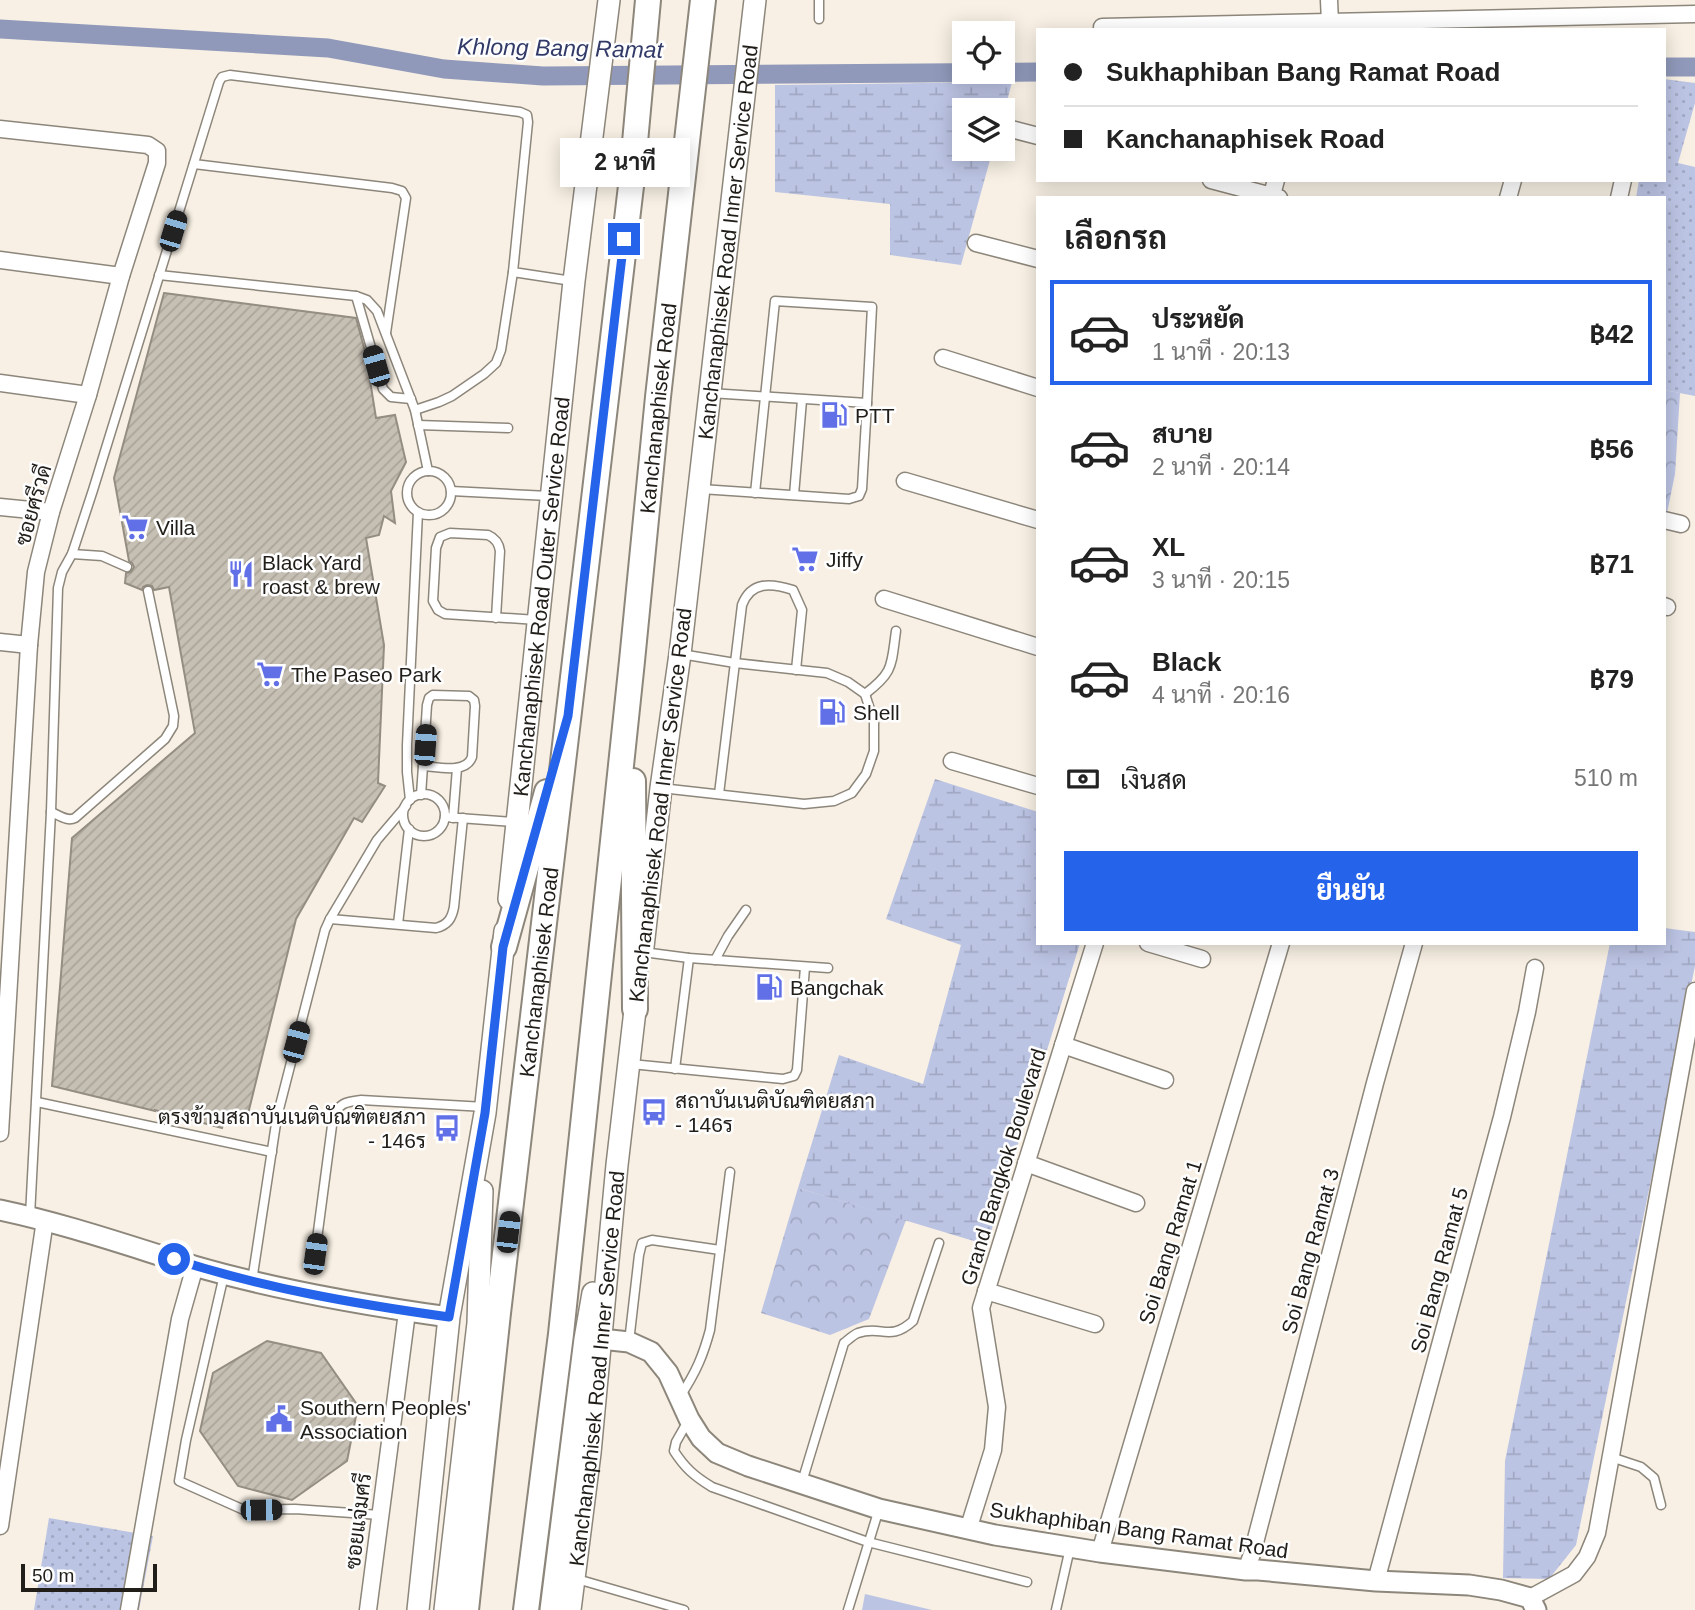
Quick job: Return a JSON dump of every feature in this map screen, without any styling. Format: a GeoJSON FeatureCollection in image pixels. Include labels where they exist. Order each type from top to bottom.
{"type":"FeatureCollection","features":[{"type":"Feature","properties":{"kind":"highway","name":"Kanchanaphisek Road"},"geometry":{"type":"LineString","coordinates":[[466,1610],[631,186],[648,0]]}},
{"type":"Feature","properties":{"kind":"highway","name":"Kanchanaphisek Road"},"geometry":{"type":"LineString","coordinates":[[526,1610],[562,1321],[658,397],[703,0]]}},
{"type":"Feature","properties":{"kind":"highway"},"geometry":{"type":"LineString","coordinates":[[632,661],[635,1009]]}},
{"type":"Feature","properties":{"kind":"highway"},"geometry":{"type":"LineString","coordinates":[[503,947],[568,716]]}},
{"type":"Feature","properties":{"kind":"main road","name":"Kanchanaphisek Road Outer Service Road"},"geometry":{"type":"LineString","coordinates":[[418,1610],[449,1317],[485,1110],[574,281],[609,0]]}},
{"type":"Feature","properties":{"kind":"main road","name":"Kanchanaphisek Road Inner Service Road"},"geometry":{"type":"LineString","coordinates":[[570,1610],[590,1453],[628,1064],[680,654],[755,0]]}},
{"type":"Feature","properties":{"kind":"main road"},"geometry":{"type":"LineString","coordinates":[[445,1610],[478,1323],[485,1110]]}},
{"type":"Feature","properties":{"kind":"main road"},"geometry":{"type":"LineString","coordinates":[[551,1610],[585,1339],[617,1165]]}},
{"type":"Feature","properties":{"kind":"street"},"geometry":{"type":"LineString","coordinates":[[1329,0],[1330,23]]}},
{"type":"Feature","properties":{"kind":"street"},"geometry":{"type":"LineString","coordinates":[[1102,27],[1695,14]]}},
{"type":"Feature","properties":{"kind":"street","name":"ซอยศรีวดี"},"geometry":{"type":"LineString","coordinates":[[0,129],[148,145],[157,151],[157,163],[51,512],[36,572],[29,645],[0,1133]]}},
{"type":"Feature","properties":{"kind":"street"},"geometry":{"type":"LineString","coordinates":[[1015,130],[1036,135]]}},
{"type":"Feature","properties":{"kind":"street"},"geometry":{"type":"LineString","coordinates":[[1221,182],[1274,193]]}},
{"type":"Feature","properties":{"kind":"street"},"geometry":{"type":"LineString","coordinates":[[976,243],[1036,258]]}},
{"type":"Feature","properties":{"kind":"street"},"geometry":{"type":"LineString","coordinates":[[0,260],[121,276]]}},
{"type":"Feature","properties":{"kind":"street"},"geometry":{"type":"LineString","coordinates":[[943,358],[1036,387]]}},
{"type":"Feature","properties":{"kind":"street"},"geometry":{"type":"LineString","coordinates":[[0,383],[88,394]]}},
{"type":"Feature","properties":{"kind":"street"},"geometry":{"type":"LineString","coordinates":[[905,481],[1036,519]]}},
{"type":"Feature","properties":{"kind":"street"},"geometry":{"type":"LineString","coordinates":[[0,507],[51,512]]}},
{"type":"Feature","properties":{"kind":"street"},"geometry":{"type":"LineString","coordinates":[[1666,520],[1681,524]]}},
{"type":"Feature","properties":{"kind":"street"},"geometry":{"type":"LineString","coordinates":[[884,599],[1036,646]]}},
{"type":"Feature","properties":{"kind":"street"},"geometry":{"type":"LineString","coordinates":[[0,642],[29,645]]}},
{"type":"Feature","properties":{"kind":"street"},"geometry":{"type":"LineString","coordinates":[[952,761],[1036,785]]}},
{"type":"Feature","properties":{"kind":"street","name":"Grand Bangkok Boulevard"},"geometry":{"type":"LineString","coordinates":[[968,1530],[993,1450],[997,1408],[981,1308],[1094,945]]}},
{"type":"Feature","properties":{"kind":"street"},"geometry":{"type":"LineString","coordinates":[[1155,945],[1202,959]]}},
{"type":"Feature","properties":{"kind":"street","name":"Soi Bang Ramat 1"},"geometry":{"type":"LineString","coordinates":[[1100,1552],[1281,945]]}},
{"type":"Feature","properties":{"kind":"street","name":"Soi Bang Ramat 3"},"geometry":{"type":"LineString","coordinates":[[1246,1570],[1375,1083],[1414,945]]}},
{"type":"Feature","properties":{"kind":"street","name":"Soi Bang Ramat 5"},"geometry":{"type":"LineString","coordinates":[[1376,1581],[1503,1117],[1535,968]]}},
{"type":"Feature","properties":{"kind":"street"},"geometry":{"type":"LineString","coordinates":[[1533,1604],[1574,1574],[1587,1557],[1597,1532],[1695,991]]}},
{"type":"Feature","properties":{"kind":"street"},"geometry":{"type":"LineString","coordinates":[[1063,1045],[1165,1080]]}},
{"type":"Feature","properties":{"kind":"street"},"geometry":{"type":"LineString","coordinates":[[1026,1163],[1136,1203]]}},
{"type":"Feature","properties":{"kind":"street"},"geometry":{"type":"LineString","coordinates":[[0,1210],[38,1218],[252,1281],[407,1312],[449,1317]]}},
{"type":"Feature","properties":{"kind":"street"},"geometry":{"type":"LineString","coordinates":[[0,1526],[38,1218]]}},
{"type":"Feature","properties":{"kind":"street"},"geometry":{"type":"LineString","coordinates":[[129,1610],[180,1319],[195,1266]]}},
{"type":"Feature","properties":{"kind":"street"},"geometry":{"type":"LineString","coordinates":[[986,1291],[1095,1324]]}},
{"type":"Feature","properties":{"kind":"street","name":"ซอยแจ่มศรี"},"geometry":{"type":"LineString","coordinates":[[368,1610],[407,1312]]}},
{"type":"Feature","properties":{"kind":"street","name":"Sukhaphiban Bang Ramat Road"},"geometry":{"type":"LineString","coordinates":[[601,1339],[629,1342],[651,1352],[668,1374],[701,1438],[717,1453],[802,1485],[879,1509],[968,1530],[1070,1548],[1246,1570],[1376,1581],[1469,1585],[1501,1590],[1533,1604]]}},
{"type":"Feature","properties":{"kind":"lane"},"geometry":{"type":"LineString","coordinates":[[819,0],[820,19]]}},
{"type":"Feature","properties":{"kind":"lane"},"geometry":{"type":"LineString","coordinates":[[38,1218],[37,1102],[51,811],[58,588],[62,572],[72,554],[222,77],[230,75],[527,115],[513,272],[501,350],[496,363],[484,374],[452,396],[415,410]]}},
{"type":"Feature","properties":{"kind":"lane"},"geometry":{"type":"LineString","coordinates":[[194,164],[402,191],[406,198],[386,334]]}},
{"type":"Feature","properties":{"kind":"lane"},"geometry":{"type":"LineString","coordinates":[[513,272],[574,281]]}},
{"type":"Feature","properties":{"kind":"lane"},"geometry":{"type":"LineString","coordinates":[[159,275],[367,299],[375,308],[415,410],[428,471]]}},
{"type":"Feature","properties":{"kind":"lane"},"geometry":{"type":"LineString","coordinates":[[356,296],[383,389],[391,397],[411,399]]}},
{"type":"Feature","properties":{"kind":"lane"},"geometry":{"type":"LineString","coordinates":[[698,488],[755,493],[849,499],[859,496],[862,489],[872,307],[775,301],[755,493]]}},
{"type":"Feature","properties":{"kind":"lane"},"geometry":{"type":"LineString","coordinates":[[710,393],[867,403]]}},
{"type":"Feature","properties":{"kind":"lane"},"geometry":{"type":"LineString","coordinates":[[794,495],[802,400]]}},
{"type":"Feature","properties":{"kind":"lane"},"geometry":{"type":"LineString","coordinates":[[418,425],[508,428]]}},
{"type":"Feature","properties":{"kind":"lane"},"geometry":{"type":"LineString","coordinates":[[428,471],[436,471],[448,480],[451,491],[445,509],[432,515],[418,512],[408,501],[407,487],[410,481],[428,471]]}},
{"type":"Feature","properties":{"kind":"lane"},"geometry":{"type":"LineString","coordinates":[[451,491],[551,496]]}},
{"type":"Feature","properties":{"kind":"lane"},"geometry":{"type":"LineString","coordinates":[[418,512],[407,745],[408,803],[404,813],[409,829],[417,835],[431,835],[442,827],[449,817],[457,768]]}},
{"type":"Feature","properties":{"kind":"lane"},"geometry":{"type":"LineString","coordinates":[[496,618],[500,551],[497,543],[488,535],[450,533],[442,536],[436,548],[433,601],[436,608],[445,614],[496,618],[537,620]]}},
{"type":"Feature","properties":{"kind":"lane"},"geometry":{"type":"LineString","coordinates":[[72,554],[102,556],[127,567]]}},
{"type":"Feature","properties":{"kind":"lane"},"geometry":{"type":"LineString","coordinates":[[719,793],[742,605],[746,595],[753,589],[763,586],[784,587],[793,590],[798,599],[802,610],[796,670]]}},
{"type":"Feature","properties":{"kind":"lane"},"geometry":{"type":"LineString","coordinates":[[51,811],[65,818],[75,818],[165,739],[173,726],[174,716],[148,591]]}},
{"type":"Feature","properties":{"kind":"lane"},"geometry":{"type":"LineString","coordinates":[[865,694],[882,681],[888,672],[896,631]]}},
{"type":"Feature","properties":{"kind":"lane"},"geometry":{"type":"LineString","coordinates":[[661,788],[804,804],[834,801],[852,793],[866,774],[874,751],[874,722],[865,694],[848,682],[827,673],[680,654]]}},
{"type":"Feature","properties":{"kind":"lane"},"geometry":{"type":"LineString","coordinates":[[421,795],[423,766],[428,705],[429,698],[433,695],[469,696],[474,700],[475,706],[471,760],[457,768],[423,766]]}},
{"type":"Feature","properties":{"kind":"lane"},"geometry":{"type":"LineString","coordinates":[[252,1281],[283,1092],[325,930],[377,840],[408,803],[421,795],[430,796],[441,803],[449,817]]}},
{"type":"Feature","properties":{"kind":"lane"},"geometry":{"type":"LineString","coordinates":[[449,817],[518,822]]}},
{"type":"Feature","properties":{"kind":"lane"},"geometry":{"type":"LineString","coordinates":[[330,919],[436,928],[444,926],[450,920],[454,907],[463,818]]}},
{"type":"Feature","properties":{"kind":"lane"},"geometry":{"type":"LineString","coordinates":[[398,924],[409,829]]}},
{"type":"Feature","properties":{"kind":"lane"},"geometry":{"type":"LineString","coordinates":[[715,960],[746,910]]}},
{"type":"Feature","properties":{"kind":"lane"},"geometry":{"type":"LineString","coordinates":[[643,952],[828,968]]}},
{"type":"Feature","properties":{"kind":"lane"},"geometry":{"type":"LineString","coordinates":[[675,1069],[689,958]]}},
{"type":"Feature","properties":{"kind":"lane"},"geometry":{"type":"LineString","coordinates":[[628,1064],[783,1079],[794,1076],[797,1070],[805,967]]}},
{"type":"Feature","properties":{"kind":"lane"},"geometry":{"type":"LineString","coordinates":[[315,1254],[333,1118],[337,1109],[348,1101],[361,1101],[485,1110]]}},
{"type":"Feature","properties":{"kind":"lane"},"geometry":{"type":"LineString","coordinates":[[37,1102],[272,1152]]}},
{"type":"Feature","properties":{"kind":"lane"},"geometry":{"type":"LineString","coordinates":[[679,1397],[696,1373],[710,1330],[730,1172]]}},
{"type":"Feature","properties":{"kind":"lane"},"geometry":{"type":"LineString","coordinates":[[629,1342],[642,1243],[652,1240],[720,1250]]}},
{"type":"Feature","properties":{"kind":"lane"},"geometry":{"type":"LineString","coordinates":[[802,1485],[844,1343],[856,1334],[871,1331],[891,1333],[904,1329],[913,1321],[939,1243]]}},
{"type":"Feature","properties":{"kind":"lane"},"geometry":{"type":"LineString","coordinates":[[224,1273],[179,1481],[244,1510],[295,1509],[380,1515]]}},
{"type":"Feature","properties":{"kind":"lane"},"geometry":{"type":"LineString","coordinates":[[689,1419],[674,1451],[693,1476],[712,1487],[868,1542],[1027,1581]]}},
{"type":"Feature","properties":{"kind":"lane"},"geometry":{"type":"LineString","coordinates":[[1611,1457],[1641,1467],[1654,1478],[1661,1505]]}},
{"type":"Feature","properties":{"kind":"lane"},"geometry":{"type":"LineString","coordinates":[[848,1610],[879,1509]]}},
{"type":"Feature","properties":{"kind":"lane"},"geometry":{"type":"LineString","coordinates":[[1056,1610],[1070,1548]]}},
{"type":"Feature","properties":{"kind":"lane"},"geometry":{"type":"LineString","coordinates":[[574,1578],[684,1610]]}},
{"type":"Feature","properties":{"kind":"green space"},"geometry":{"type":"Polygon","coordinates":[[[1666,79],[1695,83],[1695,103],[1678,163],[1695,167],[1695,396],[1666,390],[1666,196],[1636,196],[1639,182],[1666,182],[1666,79]]]}},
{"type":"Feature","properties":{"kind":"green space"},"geometry":{"type":"Polygon","coordinates":[[[1011,84],[1008,98],[952,98],[952,161],[990,161],[961,265],[890,255],[890,204],[775,192],[775,85],[1011,84]]]}},
{"type":"Feature","properties":{"kind":"green space"},"geometry":{"type":"Polygon","coordinates":[[[1666,390],[1680,393],[1675,474],[1667,513],[1666,390]]]}},
{"type":"Feature","properties":{"kind":"green space"},"geometry":{"type":"Polygon","coordinates":[[[935,779],[1036,811],[1036,945],[1079,945],[987,1245],[798,1188],[839,1055],[923,1084],[961,945],[886,919],[935,779]]]}},
{"type":"Feature","properties":{"kind":"green space"},"geometry":{"type":"Polygon","coordinates":[[[1666,928],[1695,932],[1695,966],[1576,1545],[1549,1579],[1503,1578],[1505,1461],[1610,945],[1666,945],[1666,928]]]}},
{"type":"Feature","properties":{"kind":"green space"},"geometry":{"type":"Polygon","coordinates":[[[798,1188],[906,1220],[869,1319],[830,1335],[761,1313],[798,1188]]]}},
{"type":"Feature","properties":{"kind":"green space"},"geometry":{"type":"Polygon","coordinates":[[[49,1518],[153,1536],[139,1610],[34,1610],[49,1518]]]}},
{"type":"Feature","properties":{"kind":"green space"},"geometry":{"type":"Polygon","coordinates":[[[865,1594],[932,1610],[862,1610],[865,1594]]]}},
{"type":"Feature","properties":{"kind":"building"},"geometry":{"type":"Polygon","coordinates":[[[164,293],[356,318],[366,355],[376,418],[395,415],[406,462],[391,491],[395,523],[384,516],[379,535],[366,538],[384,645],[378,783],[385,786],[362,822],[354,818],[296,919],[247,1118],[226,1112],[222,1128],[52,1086],[72,838],[195,733],[169,587],[154,590],[147,585],[142,590],[125,583],[126,573],[131,572],[134,567],[129,561],[114,478],[164,293]]]}},
{"type":"Feature","properties":{"kind":"building","name":"Southern Peoples' Association"},"geometry":{"type":"Polygon","coordinates":[[[267,1341],[321,1353],[358,1406],[347,1461],[292,1500],[238,1486],[200,1431],[213,1373],[267,1341]]]}},
{"type":"Feature","properties":{"kind":"waterway","name":"Khlong Bang Ramat"},"geometry":{"type":"LineString","coordinates":[[0,29],[328,48],[444,69],[543,76],[1036,72]]}},
{"type":"Feature","properties":{"kind":"waterway","name":"Khlong Bang Ramat"},"geometry":{"type":"LineString","coordinates":[[1666,67],[1695,67]]}},
{"type":"Feature","properties":{"kind":"place","name":"PTT"},"geometry":{"type":"Point","coordinates":[834,415]}},
{"type":"Feature","properties":{"kind":"place","name":"Villa"},"geometry":{"type":"Point","coordinates":[135,527]}},
{"type":"Feature","properties":{"kind":"place","name":"Jiffy"},"geometry":{"type":"Point","coordinates":[805,559]}},
{"type":"Feature","properties":{"kind":"place","name":"Black Yard roast & brew"},"geometry":{"type":"Point","coordinates":[241,574]}},
{"type":"Feature","properties":{"kind":"place","name":"The Paseo Park"},"geometry":{"type":"Point","coordinates":[270,674]}},
{"type":"Feature","properties":{"kind":"place","name":"Shell"},"geometry":{"type":"Point","coordinates":[832,712]}},
{"type":"Feature","properties":{"kind":"place","name":"Bangchak"},"geometry":{"type":"Point","coordinates":[769,987]}},
{"type":"Feature","properties":{"kind":"place","name":"สถาบันเนติบัณฑิตยสภา - 146ร"},"geometry":{"type":"Point","coordinates":[654,1112]}},
{"type":"Feature","properties":{"kind":"place","name":"ตรงข้ามสถาบันเนติบัณฑิตยสภา - 146ร"},"geometry":{"type":"Point","coordinates":[447,1128]}},
{"type":"Feature","properties":{"kind":"place","name":"Southern Peoples' Association"},"geometry":{"type":"Point","coordinates":[279,1419]}},
{"type":"Feature","properties":{"kind":"route"},"geometry":{"type":"LineString","coordinates":[[174,1259],[252,1281],[407,1312],[449,1317],[485,1113],[503,947],[568,716],[624,239]]}}]}
